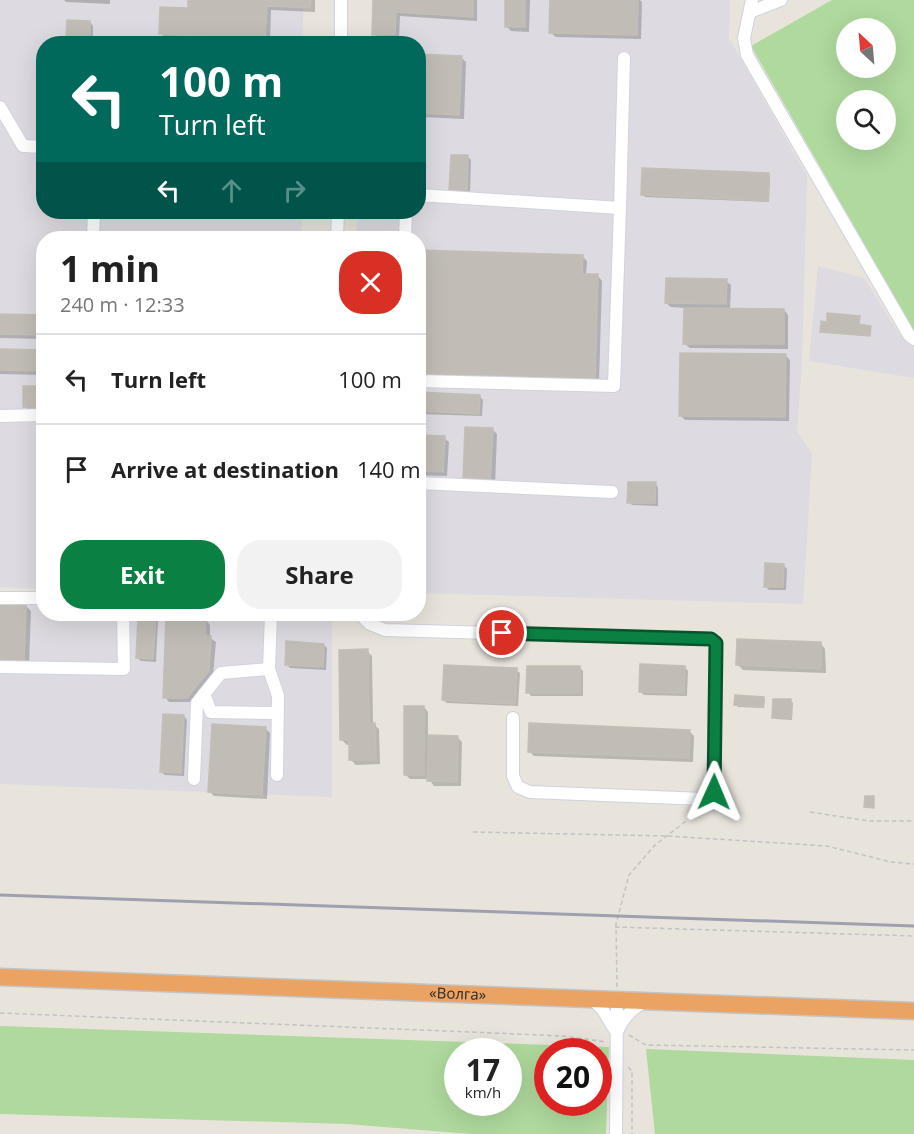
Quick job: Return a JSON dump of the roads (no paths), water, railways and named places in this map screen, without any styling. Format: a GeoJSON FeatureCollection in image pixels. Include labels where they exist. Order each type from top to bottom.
{"type":"FeatureCollection","features":[{"type":"Feature","properties":{"kind":"highway","name":"«Волга»"},"geometry":{"type":"LineString","coordinates":[[0,977],[914,1011]]}},
{"type":"Feature","properties":{"kind":"street"},"geometry":{"type":"LineString","coordinates":[[341,0],[341,36]]}},
{"type":"Feature","properties":{"kind":"street"},"geometry":{"type":"LineString","coordinates":[[781,0],[751,6],[744,38],[747,55],[909,335],[914,339]]}},
{"type":"Feature","properties":{"kind":"street"},"geometry":{"type":"LineString","coordinates":[[426,381],[614,386],[624,58]]}},
{"type":"Feature","properties":{"kind":"street"},"geometry":{"type":"LineString","coordinates":[[0,107],[23,146],[36,147]]}},
{"type":"Feature","properties":{"kind":"street"},"geometry":{"type":"LineString","coordinates":[[426,196],[620,208]]}},
{"type":"Feature","properties":{"kind":"street"},"geometry":{"type":"LineString","coordinates":[[0,416],[36,415]]}},
{"type":"Feature","properties":{"kind":"street"},"geometry":{"type":"LineString","coordinates":[[426,483],[612,492]]}},
{"type":"Feature","properties":{"kind":"street"},"geometry":{"type":"LineString","coordinates":[[0,598],[36,598]]}},
{"type":"Feature","properties":{"kind":"street"},"geometry":{"type":"LineString","coordinates":[[0,667],[124,669],[123,621]]}},
{"type":"Feature","properties":{"kind":"street"},"geometry":{"type":"LineString","coordinates":[[271,621],[270,669],[278,696],[277,775]]}},
{"type":"Feature","properties":{"kind":"street"},"geometry":{"type":"LineString","coordinates":[[367,621],[385,630],[711,639],[716,643],[714,792],[704,799],[530,792],[518,787],[513,776],[513,718]]}},
{"type":"Feature","properties":{"kind":"street"},"geometry":{"type":"LineString","coordinates":[[194,779],[196,703],[221,673],[270,669]]}},
{"type":"Feature","properties":{"kind":"street"},"geometry":{"type":"LineString","coordinates":[[204,694],[211,712],[278,713]]}},
{"type":"Feature","properties":{"kind":"street"},"geometry":{"type":"LineString","coordinates":[[593,1000],[609,1020],[616,1043]]}},
{"type":"Feature","properties":{"kind":"street"},"geometry":{"type":"LineString","coordinates":[[616,1001],[616,1134]]}},
{"type":"Feature","properties":{"kind":"street"},"geometry":{"type":"LineString","coordinates":[[616,1043],[624,1018],[631,1010],[644,1002]]}},
{"type":"Feature","properties":{"kind":"railway"},"geometry":{"type":"LineString","coordinates":[[0,895],[914,926]]}}]}
